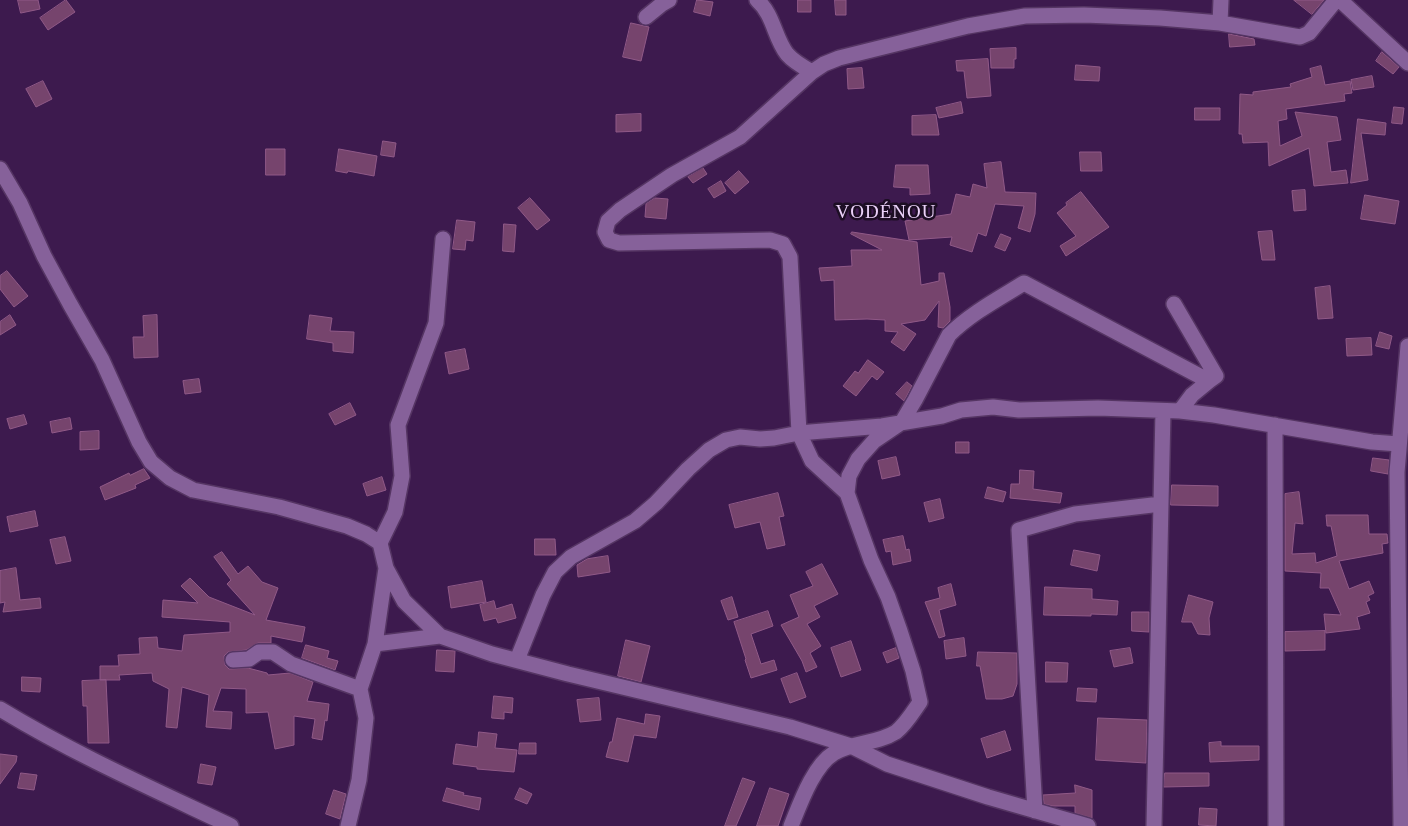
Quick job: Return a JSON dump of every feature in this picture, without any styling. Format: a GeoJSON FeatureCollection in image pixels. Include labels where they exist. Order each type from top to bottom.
{"type":"FeatureCollection","features":[{"type":"Feature","properties":{"kind":"street"},"geometry":{"type":"LineString","coordinates":[[646,17],[669,0]]}},
{"type":"Feature","properties":{"kind":"street"},"geometry":{"type":"LineString","coordinates":[[757,0],[764,6],[771,17],[786,52],[794,61],[812,72]]}},
{"type":"Feature","properties":{"kind":"street"},"geometry":{"type":"LineString","coordinates":[[1220,23],[1221,0]]}},
{"type":"Feature","properties":{"kind":"street"},"geometry":{"type":"LineString","coordinates":[[847,493],[812,461],[799,433],[790,257],[783,244],[770,240],[619,243],[609,240],[605,232],[608,221],[620,210],[672,175],[740,137],[812,72],[824,64],[839,58],[968,26],[1025,16],[1122,16],[1220,23],[1300,37],[1309,33],[1336,0]]}},
{"type":"Feature","properties":{"kind":"street"},"geometry":{"type":"LineString","coordinates":[[1340,0],[1408,63]]}},
{"type":"Feature","properties":{"kind":"street"},"geometry":{"type":"LineString","coordinates":[[0,169],[20,203],[44,256],[102,360],[135,434],[150,462],[170,478],[193,490],[279,507],[347,526],[366,534],[380,544]]}},
{"type":"Feature","properties":{"kind":"street"},"geometry":{"type":"LineString","coordinates":[[442,238],[436,323],[398,425],[402,476],[395,512],[380,544],[386,568],[404,601],[440,636],[492,654],[790,727],[852,746],[887,764],[1088,826]]}},
{"type":"Feature","properties":{"kind":"street"},"geometry":{"type":"LineString","coordinates":[[791,826],[822,764],[833,754],[895,732],[909,718],[920,702],[913,671],[900,631],[888,597],[870,560],[847,493],[849,476],[858,459],[874,441],[902,422],[949,335],[955,328],[1024,283],[1209,380]]}},
{"type":"Feature","properties":{"kind":"street"},"geometry":{"type":"LineString","coordinates":[[1174,304],[1216,376],[1192,395],[1180,411]]}},
{"type":"Feature","properties":{"kind":"street"},"geometry":{"type":"LineString","coordinates":[[1401,826],[1402,472],[1399,444],[1408,346]]}},
{"type":"Feature","properties":{"kind":"street"},"geometry":{"type":"LineString","coordinates":[[517,660],[555,572],[571,557],[636,521],[709,450],[726,440],[740,436],[760,439],[799,433],[882,426],[978,407],[1019,410],[1098,408],[1180,411],[1214,415],[1372,442],[1399,444]]}},
{"type":"Feature","properties":{"kind":"street"},"geometry":{"type":"LineString","coordinates":[[1154,826],[1163,411]]}},
{"type":"Feature","properties":{"kind":"street"},"geometry":{"type":"LineString","coordinates":[[1275,425],[1276,826]]}},
{"type":"Feature","properties":{"kind":"street"},"geometry":{"type":"LineString","coordinates":[[1035,811],[1019,530],[1075,514],[1161,504]]}},
{"type":"Feature","properties":{"kind":"street"},"geometry":{"type":"LineString","coordinates":[[348,826],[359,780],[366,718],[360,690],[375,644],[386,568]]}},
{"type":"Feature","properties":{"kind":"street"},"geometry":{"type":"LineString","coordinates":[[375,644],[440,636]]}},
{"type":"Feature","properties":{"kind":"street"},"geometry":{"type":"LineString","coordinates":[[233,660],[249,659],[259,652],[273,652],[291,664],[360,690]]}},
{"type":"Feature","properties":{"kind":"street"},"geometry":{"type":"LineString","coordinates":[[0,709],[129,778],[232,826]]}},
{"type":"Feature","properties":{"kind":"building"},"geometry":{"type":"Polygon","coordinates":[[[18,0],[38,0],[40,9],[21,13],[18,0]]]}},
{"type":"Feature","properties":{"kind":"building"},"geometry":{"type":"Polygon","coordinates":[[[66,0],[75,12],[48,30],[40,18],[66,0]]]}},
{"type":"Feature","properties":{"kind":"building"},"geometry":{"type":"Polygon","coordinates":[[[697,0],[713,2],[710,16],[694,12],[697,0]]]}},
{"type":"Feature","properties":{"kind":"building"},"geometry":{"type":"Polygon","coordinates":[[[798,0],[811,0],[811,12],[798,12],[798,0]]]}},
{"type":"Feature","properties":{"kind":"building"},"geometry":{"type":"Polygon","coordinates":[[[835,0],[846,0],[846,15],[836,15],[835,0]]]}},
{"type":"Feature","properties":{"kind":"building"},"geometry":{"type":"Polygon","coordinates":[[[1294,0],[1324,0],[1312,14],[1294,0]]]}},
{"type":"Feature","properties":{"kind":"building"},"geometry":{"type":"Polygon","coordinates":[[[631,23],[649,27],[641,61],[623,57],[631,23]]]}},
{"type":"Feature","properties":{"kind":"building"},"geometry":{"type":"Polygon","coordinates":[[[1229,34],[1254,39],[1255,45],[1230,47],[1229,34]]]}},
{"type":"Feature","properties":{"kind":"building"},"geometry":{"type":"Polygon","coordinates":[[[1016,48],[1014,68],[991,68],[990,49],[1016,48]]]}},
{"type":"Feature","properties":{"kind":"building"},"geometry":{"type":"Polygon","coordinates":[[[1382,52],[1399,67],[1393,74],[1376,61],[1382,52]]]}},
{"type":"Feature","properties":{"kind":"building"},"geometry":{"type":"Polygon","coordinates":[[[988,59],[991,96],[967,98],[964,71],[957,71],[956,61],[988,59]]]}},
{"type":"Feature","properties":{"kind":"building"},"geometry":{"type":"Polygon","coordinates":[[[1076,65],[1100,67],[1099,81],[1075,80],[1076,65]]]}},
{"type":"Feature","properties":{"kind":"building"},"geometry":{"type":"Polygon","coordinates":[[[1321,66],[1325,85],[1350,81],[1352,93],[1344,94],[1345,101],[1286,109],[1287,119],[1278,121],[1280,146],[1302,136],[1295,112],[1337,117],[1341,140],[1327,142],[1331,172],[1346,170],[1348,183],[1314,186],[1309,148],[1269,166],[1268,142],[1243,143],[1242,134],[1239,134],[1240,94],[1253,95],[1253,92],[1291,87],[1290,84],[1312,77],[1310,69],[1321,66]]]}},
{"type":"Feature","properties":{"kind":"building"},"geometry":{"type":"Polygon","coordinates":[[[862,68],[864,88],[848,89],[847,69],[862,68]]]}},
{"type":"Feature","properties":{"kind":"building"},"geometry":{"type":"Polygon","coordinates":[[[1372,76],[1374,87],[1353,90],[1351,80],[1372,76]]]}},
{"type":"Feature","properties":{"kind":"building"},"geometry":{"type":"Polygon","coordinates":[[[43,81],[52,99],[36,107],[26,89],[43,81]]]}},
{"type":"Feature","properties":{"kind":"building"},"geometry":{"type":"Polygon","coordinates":[[[961,102],[963,113],[939,118],[936,108],[961,102]]]}},
{"type":"Feature","properties":{"kind":"building"},"geometry":{"type":"Polygon","coordinates":[[[1394,107],[1404,108],[1402,124],[1392,123],[1394,107]]]}},
{"type":"Feature","properties":{"kind":"building"},"geometry":{"type":"Polygon","coordinates":[[[1195,108],[1220,108],[1220,120],[1195,120],[1195,108]]]}},
{"type":"Feature","properties":{"kind":"building"},"geometry":{"type":"Polygon","coordinates":[[[641,114],[641,131],[616,132],[616,115],[641,114]]]}},
{"type":"Feature","properties":{"kind":"building"},"geometry":{"type":"Polygon","coordinates":[[[936,115],[939,135],[912,135],[912,116],[936,115]]]}},
{"type":"Feature","properties":{"kind":"building"},"geometry":{"type":"Polygon","coordinates":[[[1358,119],[1386,123],[1385,135],[1361,133],[1368,180],[1351,183],[1358,119]]]}},
{"type":"Feature","properties":{"kind":"building"},"geometry":{"type":"Polygon","coordinates":[[[383,141],[396,143],[394,157],[381,155],[383,141]]]}},
{"type":"Feature","properties":{"kind":"building"},"geometry":{"type":"Polygon","coordinates":[[[266,149],[285,149],[285,175],[266,175],[266,149]]]}},
{"type":"Feature","properties":{"kind":"building"},"geometry":{"type":"Polygon","coordinates":[[[339,149],[377,156],[374,176],[348,171],[347,173],[336,171],[339,149]]]}},
{"type":"Feature","properties":{"kind":"building"},"geometry":{"type":"Polygon","coordinates":[[[1080,152],[1101,152],[1102,171],[1081,171],[1080,152]]]}},
{"type":"Feature","properties":{"kind":"building"},"geometry":{"type":"Polygon","coordinates":[[[1001,162],[1005,192],[1036,193],[1035,214],[1030,232],[1018,228],[1024,206],[995,204],[986,236],[978,233],[972,252],[950,245],[952,237],[909,240],[905,221],[951,214],[956,194],[970,197],[973,184],[987,188],[984,164],[1001,162]]]}},
{"type":"Feature","properties":{"kind":"building"},"geometry":{"type":"Polygon","coordinates":[[[896,165],[928,165],[930,194],[910,195],[910,188],[894,187],[896,165]]]}},
{"type":"Feature","properties":{"kind":"building"},"geometry":{"type":"Polygon","coordinates":[[[703,168],[707,174],[693,183],[688,177],[703,168]]]}},
{"type":"Feature","properties":{"kind":"building"},"geometry":{"type":"Polygon","coordinates":[[[739,171],[749,182],[735,194],[725,183],[739,171]]]}},
{"type":"Feature","properties":{"kind":"building"},"geometry":{"type":"Polygon","coordinates":[[[721,181],[726,191],[714,198],[708,189],[721,181]]]}},
{"type":"Feature","properties":{"kind":"building"},"geometry":{"type":"Polygon","coordinates":[[[1305,190],[1306,210],[1294,211],[1292,191],[1305,190]]]}},
{"type":"Feature","properties":{"kind":"building"},"geometry":{"type":"Polygon","coordinates":[[[1081,192],[1109,227],[1066,256],[1060,246],[1076,236],[1057,213],[1067,205],[1066,203],[1081,192]]]}},
{"type":"Feature","properties":{"kind":"building"},"geometry":{"type":"Polygon","coordinates":[[[1365,195],[1399,201],[1395,224],[1361,219],[1365,195]]]}},
{"type":"Feature","properties":{"kind":"building"},"geometry":{"type":"Polygon","coordinates":[[[530,198],[550,220],[537,230],[518,208],[530,198]]]}},
{"type":"Feature","properties":{"kind":"building"},"geometry":{"type":"Polygon","coordinates":[[[655,198],[668,199],[666,219],[645,217],[646,204],[655,198]]]}},
{"type":"Feature","properties":{"kind":"building"},"geometry":{"type":"Polygon","coordinates":[[[457,220],[475,222],[473,241],[466,240],[465,250],[453,249],[457,220]]]}},
{"type":"Feature","properties":{"kind":"building"},"geometry":{"type":"Polygon","coordinates":[[[504,224],[516,225],[514,252],[503,251],[504,224]]]}},
{"type":"Feature","properties":{"kind":"building"},"geometry":{"type":"Polygon","coordinates":[[[1272,231],[1275,260],[1262,260],[1258,232],[1272,231]]]}},
{"type":"Feature","properties":{"kind":"building"},"geometry":{"type":"Polygon","coordinates":[[[852,232],[917,242],[921,285],[939,281],[939,273],[944,273],[950,307],[950,321],[943,328],[938,327],[939,301],[925,320],[901,324],[916,334],[904,351],[891,342],[898,332],[885,331],[885,320],[835,320],[834,280],[821,281],[819,268],[852,266],[851,250],[882,250],[851,234],[852,232]]]}},
{"type":"Feature","properties":{"kind":"building"},"geometry":{"type":"Polygon","coordinates":[[[1001,234],[1011,238],[1005,251],[995,247],[1001,234]]]}},
{"type":"Feature","properties":{"kind":"building"},"geometry":{"type":"Polygon","coordinates":[[[7,271],[28,296],[14,307],[0,289],[0,276],[7,271]]]}},
{"type":"Feature","properties":{"kind":"building"},"geometry":{"type":"Polygon","coordinates":[[[1330,286],[1333,318],[1318,319],[1315,288],[1330,286]]]}},
{"type":"Feature","properties":{"kind":"building"},"geometry":{"type":"Polygon","coordinates":[[[10,315],[16,325],[0,335],[0,322],[10,315]]]}},
{"type":"Feature","properties":{"kind":"building"},"geometry":{"type":"Polygon","coordinates":[[[157,315],[158,357],[134,358],[133,337],[144,337],[143,316],[157,315]]]}},
{"type":"Feature","properties":{"kind":"building"},"geometry":{"type":"Polygon","coordinates":[[[310,315],[332,318],[330,331],[354,332],[353,353],[333,351],[333,343],[307,339],[310,315]]]}},
{"type":"Feature","properties":{"kind":"building"},"geometry":{"type":"Polygon","coordinates":[[[1380,332],[1392,336],[1389,349],[1376,346],[1380,332]]]}},
{"type":"Feature","properties":{"kind":"building"},"geometry":{"type":"Polygon","coordinates":[[[1371,338],[1372,355],[1347,356],[1346,339],[1371,338]]]}},
{"type":"Feature","properties":{"kind":"building"},"geometry":{"type":"Polygon","coordinates":[[[465,349],[469,369],[449,374],[445,353],[465,349]]]}},
{"type":"Feature","properties":{"kind":"building"},"geometry":{"type":"Polygon","coordinates":[[[868,360],[884,372],[877,380],[872,376],[856,396],[843,386],[855,371],[858,373],[868,360]]]}},
{"type":"Feature","properties":{"kind":"building"},"geometry":{"type":"Polygon","coordinates":[[[199,379],[201,392],[185,394],[183,381],[199,379]]]}},
{"type":"Feature","properties":{"kind":"building"},"geometry":{"type":"Polygon","coordinates":[[[907,382],[912,386],[904,401],[896,394],[907,382]]]}},
{"type":"Feature","properties":{"kind":"building"},"geometry":{"type":"Polygon","coordinates":[[[350,403],[356,415],[335,425],[329,414],[350,403]]]}},
{"type":"Feature","properties":{"kind":"building"},"geometry":{"type":"Polygon","coordinates":[[[24,415],[27,424],[10,429],[7,419],[24,415]]]}},
{"type":"Feature","properties":{"kind":"building"},"geometry":{"type":"Polygon","coordinates":[[[70,418],[72,429],[52,433],[50,422],[70,418]]]}},
{"type":"Feature","properties":{"kind":"building"},"geometry":{"type":"Polygon","coordinates":[[[99,431],[99,449],[80,450],[80,432],[99,431]]]}},
{"type":"Feature","properties":{"kind":"building"},"geometry":{"type":"Polygon","coordinates":[[[956,442],[969,442],[969,453],[956,453],[956,442]]]}},
{"type":"Feature","properties":{"kind":"building"},"geometry":{"type":"Polygon","coordinates":[[[896,457],[900,475],[882,479],[878,461],[896,457]]]}},
{"type":"Feature","properties":{"kind":"building"},"geometry":{"type":"Polygon","coordinates":[[[1373,458],[1389,460],[1388,474],[1371,471],[1373,458]]]}},
{"type":"Feature","properties":{"kind":"building"},"geometry":{"type":"Polygon","coordinates":[[[144,469],[150,478],[135,485],[136,488],[105,500],[100,487],[129,473],[130,475],[144,469]]]}},
{"type":"Feature","properties":{"kind":"building"},"geometry":{"type":"Polygon","coordinates":[[[1020,470],[1034,471],[1033,489],[1062,493],[1060,503],[1010,498],[1011,484],[1019,484],[1020,470]]]}},
{"type":"Feature","properties":{"kind":"building"},"geometry":{"type":"Polygon","coordinates":[[[382,477],[386,490],[367,496],[363,484],[382,477]]]}},
{"type":"Feature","properties":{"kind":"building"},"geometry":{"type":"Polygon","coordinates":[[[1172,485],[1218,486],[1218,506],[1171,505],[1172,485]]]}},
{"type":"Feature","properties":{"kind":"building"},"geometry":{"type":"Polygon","coordinates":[[[988,487],[1006,492],[1003,502],[985,498],[988,487]]]}},
{"type":"Feature","properties":{"kind":"building"},"geometry":{"type":"Polygon","coordinates":[[[1299,492],[1303,524],[1295,523],[1292,554],[1315,553],[1316,563],[1337,556],[1331,526],[1327,526],[1326,515],[1368,515],[1369,534],[1387,534],[1388,543],[1382,544],[1383,553],[1339,561],[1349,589],[1369,581],[1374,593],[1368,596],[1370,600],[1366,602],[1370,613],[1357,617],[1360,629],[1326,633],[1324,614],[1341,615],[1329,588],[1320,588],[1321,573],[1285,571],[1285,494],[1299,492]]]}},
{"type":"Feature","properties":{"kind":"building"},"geometry":{"type":"Polygon","coordinates":[[[778,493],[784,516],[779,517],[785,545],[767,549],[760,522],[735,528],[729,505],[778,493]]]}},
{"type":"Feature","properties":{"kind":"building"},"geometry":{"type":"Polygon","coordinates":[[[940,499],[944,518],[929,522],[924,503],[940,499]]]}},
{"type":"Feature","properties":{"kind":"building"},"geometry":{"type":"Polygon","coordinates":[[[35,511],[38,526],[10,532],[7,517],[35,511]]]}},
{"type":"Feature","properties":{"kind":"building"},"geometry":{"type":"Polygon","coordinates":[[[903,536],[906,550],[909,549],[911,561],[893,565],[891,551],[886,552],[883,540],[903,536]]]}},
{"type":"Feature","properties":{"kind":"building"},"geometry":{"type":"Polygon","coordinates":[[[65,537],[71,561],[56,564],[50,540],[65,537]]]}},
{"type":"Feature","properties":{"kind":"building"},"geometry":{"type":"Polygon","coordinates":[[[535,539],[555,539],[556,555],[535,555],[535,539]]]}},
{"type":"Feature","properties":{"kind":"building"},"geometry":{"type":"Polygon","coordinates":[[[1074,550],[1100,555],[1097,571],[1071,565],[1074,550]]]}},
{"type":"Feature","properties":{"kind":"building"},"geometry":{"type":"Polygon","coordinates":[[[222,552],[238,574],[248,566],[262,582],[278,588],[266,620],[305,627],[302,642],[271,636],[271,643],[258,643],[246,650],[228,652],[224,656],[225,665],[229,669],[248,668],[267,673],[268,675],[290,673],[313,682],[307,701],[329,704],[322,740],[312,738],[315,719],[294,716],[294,745],[275,749],[268,712],[246,713],[246,689],[221,688],[213,711],[232,712],[231,729],[206,727],[209,695],[182,687],[177,728],[166,727],[169,689],[153,681],[152,673],[119,675],[120,680],[100,680],[100,666],[119,666],[118,655],[140,654],[139,638],[157,637],[158,648],[182,651],[184,635],[230,632],[230,622],[162,617],[163,600],[198,603],[181,586],[190,578],[209,597],[255,615],[227,584],[231,580],[214,557],[222,552]]]}},
{"type":"Feature","properties":{"kind":"building"},"geometry":{"type":"Polygon","coordinates":[[[608,556],[610,572],[578,577],[577,565],[587,559],[608,556]]]}},
{"type":"Feature","properties":{"kind":"building"},"geometry":{"type":"Polygon","coordinates":[[[822,564],[838,594],[814,606],[820,617],[807,624],[821,646],[810,653],[817,667],[806,672],[802,661],[781,625],[799,617],[790,595],[813,586],[806,572],[822,564]]]}},
{"type":"Feature","properties":{"kind":"building"},"geometry":{"type":"Polygon","coordinates":[[[16,568],[20,600],[40,598],[41,608],[3,612],[5,602],[0,603],[0,571],[16,568]]]}},
{"type":"Feature","properties":{"kind":"building"},"geometry":{"type":"Polygon","coordinates":[[[482,581],[486,602],[451,608],[448,587],[482,581]]]}},
{"type":"Feature","properties":{"kind":"building"},"geometry":{"type":"Polygon","coordinates":[[[951,584],[956,605],[939,610],[945,636],[939,638],[925,602],[940,598],[938,588],[951,584]]]}},
{"type":"Feature","properties":{"kind":"building"},"geometry":{"type":"Polygon","coordinates":[[[1045,587],[1092,589],[1092,599],[1118,601],[1117,615],[1044,615],[1045,587]]]}},
{"type":"Feature","properties":{"kind":"building"},"geometry":{"type":"Polygon","coordinates":[[[1189,595],[1213,602],[1209,618],[1210,635],[1198,634],[1192,622],[1182,622],[1189,595]]]}},
{"type":"Feature","properties":{"kind":"building"},"geometry":{"type":"Polygon","coordinates":[[[732,597],[738,617],[728,620],[721,601],[732,597]]]}},
{"type":"Feature","properties":{"kind":"building"},"geometry":{"type":"Polygon","coordinates":[[[494,601],[496,609],[512,604],[516,618],[498,623],[496,618],[484,621],[480,605],[494,601]]]}},
{"type":"Feature","properties":{"kind":"building"},"geometry":{"type":"Polygon","coordinates":[[[768,611],[773,626],[751,634],[761,664],[774,660],[777,670],[751,678],[734,622],[768,611]]]}},
{"type":"Feature","properties":{"kind":"building"},"geometry":{"type":"Polygon","coordinates":[[[1132,612],[1149,612],[1149,632],[1132,631],[1132,612]]]}},
{"type":"Feature","properties":{"kind":"building"},"geometry":{"type":"Polygon","coordinates":[[[1325,631],[1325,650],[1285,651],[1285,632],[1325,631]]]}},
{"type":"Feature","properties":{"kind":"building"},"geometry":{"type":"Polygon","coordinates":[[[964,638],[966,656],[946,659],[944,641],[964,638]]]}},
{"type":"Feature","properties":{"kind":"building"},"geometry":{"type":"Polygon","coordinates":[[[626,640],[650,646],[641,682],[618,676],[626,640]]]}},
{"type":"Feature","properties":{"kind":"building"},"geometry":{"type":"Polygon","coordinates":[[[851,641],[861,670],[841,677],[831,648],[851,641]]]}},
{"type":"Feature","properties":{"kind":"building"},"geometry":{"type":"Polygon","coordinates":[[[306,645],[329,651],[327,658],[338,661],[335,670],[302,658],[306,645]]]}},
{"type":"Feature","properties":{"kind":"building"},"geometry":{"type":"Polygon","coordinates":[[[896,648],[899,658],[887,663],[883,653],[896,648]]]}},
{"type":"Feature","properties":{"kind":"building"},"geometry":{"type":"Polygon","coordinates":[[[1130,648],[1133,663],[1114,667],[1110,651],[1130,648]]]}},
{"type":"Feature","properties":{"kind":"building"},"geometry":{"type":"Polygon","coordinates":[[[437,650],[455,651],[454,672],[436,671],[437,650]]]}},
{"type":"Feature","properties":{"kind":"building"},"geometry":{"type":"Polygon","coordinates":[[[978,652],[1017,653],[1017,684],[1013,696],[1002,699],[986,699],[980,666],[977,666],[978,652]]]}},
{"type":"Feature","properties":{"kind":"building"},"geometry":{"type":"Polygon","coordinates":[[[1046,662],[1068,663],[1067,682],[1046,682],[1046,662]]]}},
{"type":"Feature","properties":{"kind":"building"},"geometry":{"type":"Polygon","coordinates":[[[797,673],[806,697],[790,703],[781,679],[797,673]]]}},
{"type":"Feature","properties":{"kind":"building"},"geometry":{"type":"Polygon","coordinates":[[[22,677],[41,678],[40,692],[22,691],[22,677]]]}},
{"type":"Feature","properties":{"kind":"building"},"geometry":{"type":"Polygon","coordinates":[[[106,680],[109,743],[88,743],[87,706],[83,706],[82,681],[106,680]]]}},
{"type":"Feature","properties":{"kind":"building"},"geometry":{"type":"Polygon","coordinates":[[[1078,688],[1097,689],[1096,702],[1077,701],[1078,688]]]}},
{"type":"Feature","properties":{"kind":"building"},"geometry":{"type":"Polygon","coordinates":[[[494,696],[513,698],[512,713],[504,712],[504,719],[492,718],[494,696]]]}},
{"type":"Feature","properties":{"kind":"building"},"geometry":{"type":"Polygon","coordinates":[[[599,698],[601,720],[580,722],[577,700],[599,698]]]}},
{"type":"Feature","properties":{"kind":"building"},"geometry":{"type":"Polygon","coordinates":[[[646,714],[660,716],[656,738],[634,735],[628,762],[606,757],[610,742],[612,742],[617,718],[644,724],[646,714]]]}},
{"type":"Feature","properties":{"kind":"building"},"geometry":{"type":"Polygon","coordinates":[[[1098,718],[1147,720],[1146,763],[1096,760],[1098,718]]]}},
{"type":"Feature","properties":{"kind":"building"},"geometry":{"type":"Polygon","coordinates":[[[1005,731],[1011,750],[987,758],[981,739],[1005,731]]]}},
{"type":"Feature","properties":{"kind":"building"},"geometry":{"type":"Polygon","coordinates":[[[479,732],[497,734],[495,748],[517,750],[514,772],[477,769],[477,767],[453,764],[456,744],[477,747],[479,732]]]}},
{"type":"Feature","properties":{"kind":"building"},"geometry":{"type":"Polygon","coordinates":[[[1221,742],[1221,746],[1259,746],[1259,760],[1210,762],[1209,743],[1221,742]]]}},
{"type":"Feature","properties":{"kind":"building"},"geometry":{"type":"Polygon","coordinates":[[[520,743],[536,743],[536,754],[519,754],[520,743]]]}},
{"type":"Feature","properties":{"kind":"building"},"geometry":{"type":"Polygon","coordinates":[[[0,754],[17,756],[16,762],[0,784],[0,754]]]}},
{"type":"Feature","properties":{"kind":"building"},"geometry":{"type":"Polygon","coordinates":[[[201,764],[216,767],[212,785],[198,783],[201,764]]]}},
{"type":"Feature","properties":{"kind":"building"},"geometry":{"type":"Polygon","coordinates":[[[21,773],[37,775],[34,790],[18,788],[21,773]]]}},
{"type":"Feature","properties":{"kind":"building"},"geometry":{"type":"Polygon","coordinates":[[[1165,773],[1209,773],[1209,786],[1164,787],[1165,773]]]}},
{"type":"Feature","properties":{"kind":"building"},"geometry":{"type":"Polygon","coordinates":[[[743,778],[755,782],[736,826],[725,826],[743,778]]]}},
{"type":"Feature","properties":{"kind":"building"},"geometry":{"type":"Polygon","coordinates":[[[1075,785],[1092,790],[1092,818],[1075,813],[1075,806],[1044,804],[1043,795],[1075,793],[1075,785]]]}},
{"type":"Feature","properties":{"kind":"building"},"geometry":{"type":"Polygon","coordinates":[[[447,788],[464,793],[463,795],[481,798],[479,810],[443,801],[447,788]]]}},
{"type":"Feature","properties":{"kind":"building"},"geometry":{"type":"Polygon","coordinates":[[[520,788],[532,794],[527,804],[515,799],[520,788]]]}},
{"type":"Feature","properties":{"kind":"building"},"geometry":{"type":"Polygon","coordinates":[[[770,788],[789,794],[778,826],[757,826],[770,788]]]}},
{"type":"Feature","properties":{"kind":"building"},"geometry":{"type":"Polygon","coordinates":[[[334,790],[346,794],[340,819],[326,814],[334,790]]]}},
{"type":"Feature","properties":{"kind":"building"},"geometry":{"type":"Polygon","coordinates":[[[1200,808],[1217,809],[1216,826],[1199,825],[1200,808]]]}},
{"type":"Feature","properties":{"kind":"district","name":"VODÉNOU"},"geometry":{"type":"Point","coordinates":[886,213]}}]}
